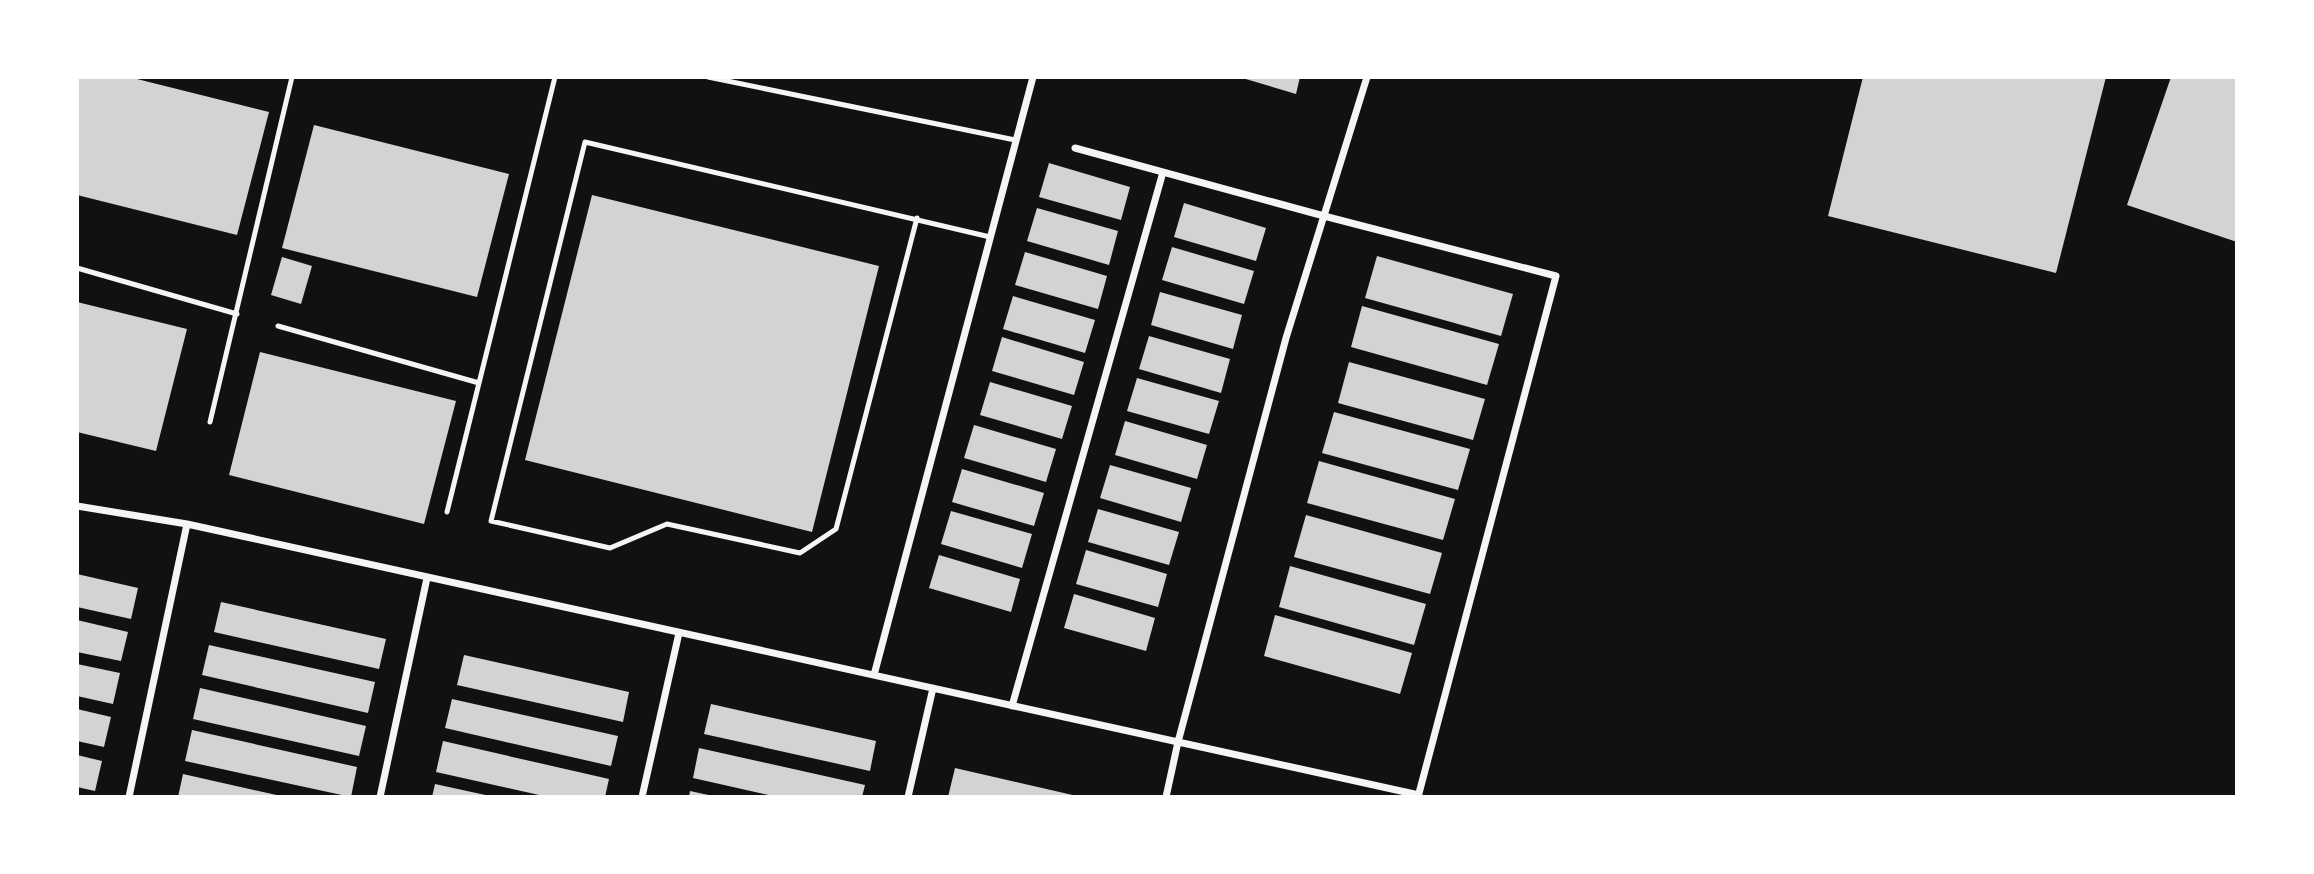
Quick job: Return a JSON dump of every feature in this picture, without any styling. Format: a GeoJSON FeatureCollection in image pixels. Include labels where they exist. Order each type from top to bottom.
{"type":"FeatureCollection","features":[{"type":"Feature","properties":{"kind":"street"},"geometry":{"type":"LineString","coordinates":[[874,675],[1033,77]]}},
{"type":"Feature","properties":{"kind":"street"},"geometry":{"type":"LineString","coordinates":[[1166,797],[1178,742],[1286,338],[1367,77]]}},
{"type":"Feature","properties":{"kind":"street"},"geometry":{"type":"LineString","coordinates":[[77,506],[187,524],[1418,796],[1556,276],[1075,148]]}},
{"type":"Feature","properties":{"kind":"street"},"geometry":{"type":"LineString","coordinates":[[1012,706],[1163,172]]}},
{"type":"Feature","properties":{"kind":"street"},"geometry":{"type":"LineString","coordinates":[[129,797],[187,524]]}},
{"type":"Feature","properties":{"kind":"street"},"geometry":{"type":"LineString","coordinates":[[380,797],[427,578]]}},
{"type":"Feature","properties":{"kind":"street"},"geometry":{"type":"LineString","coordinates":[[642,797],[679,633]]}},
{"type":"Feature","properties":{"kind":"street"},"geometry":{"type":"LineString","coordinates":[[908,797],[933,688]]}},
{"type":"Feature","properties":{"kind":"lane"},"geometry":{"type":"LineString","coordinates":[[211,422],[292,77]]}},
{"type":"Feature","properties":{"kind":"lane"},"geometry":{"type":"LineString","coordinates":[[447,512],[555,77]]}},
{"type":"Feature","properties":{"kind":"lane"},"geometry":{"type":"LineString","coordinates":[[708,77],[1015,140]]}},
{"type":"Feature","properties":{"kind":"lane"},"geometry":{"type":"LineString","coordinates":[[917,218],[836,529],[800,553],[667,524],[610,548],[491,521],[585,142],[917,218],[990,237]]}},
{"type":"Feature","properties":{"kind":"lane"},"geometry":{"type":"LineString","coordinates":[[77,268],[237,314]]}},
{"type":"Feature","properties":{"kind":"lane"},"geometry":{"type":"LineString","coordinates":[[278,326],[479,383]]}},
{"type":"Feature","properties":{"kind":"building"},"geometry":{"type":"Polygon","coordinates":[[[77,77],[129,77],[269,112],[237,235],[77,195],[77,77]]]}},
{"type":"Feature","properties":{"kind":"building"},"geometry":{"type":"Polygon","coordinates":[[[1239,77],[1300,77],[1296,94],[1239,77]]]}},
{"type":"Feature","properties":{"kind":"building"},"geometry":{"type":"Polygon","coordinates":[[[1863,77],[2106,77],[2056,273],[1828,216],[1863,77]]]}},
{"type":"Feature","properties":{"kind":"building"},"geometry":{"type":"Polygon","coordinates":[[[2171,77],[2237,77],[2237,242],[2127,205],[2171,77]]]}},
{"type":"Feature","properties":{"kind":"building"},"geometry":{"type":"Polygon","coordinates":[[[314,125],[509,174],[477,297],[282,248],[314,125]]]}},
{"type":"Feature","properties":{"kind":"building"},"geometry":{"type":"Polygon","coordinates":[[[1049,163],[1130,187],[1121,220],[1039,197],[1049,163]]]}},
{"type":"Feature","properties":{"kind":"building"},"geometry":{"type":"Polygon","coordinates":[[[592,195],[879,266],[812,532],[525,460],[592,195]]]}},
{"type":"Feature","properties":{"kind":"building"},"geometry":{"type":"Polygon","coordinates":[[[1184,203],[1266,228],[1256,261],[1174,237],[1184,203]]]}},
{"type":"Feature","properties":{"kind":"building"},"geometry":{"type":"Polygon","coordinates":[[[1037,208],[1118,231],[1109,265],[1027,241],[1037,208]]]}},
{"type":"Feature","properties":{"kind":"building"},"geometry":{"type":"Polygon","coordinates":[[[1172,247],[1254,271],[1244,304],[1162,280],[1172,247]]]}},
{"type":"Feature","properties":{"kind":"building"},"geometry":{"type":"Polygon","coordinates":[[[1025,252],[1107,276],[1098,309],[1015,285],[1025,252]]]}},
{"type":"Feature","properties":{"kind":"building"},"geometry":{"type":"Polygon","coordinates":[[[1377,256],[1513,294],[1501,336],[1365,298],[1377,256]]]}},
{"type":"Feature","properties":{"kind":"building"},"geometry":{"type":"Polygon","coordinates":[[[282,257],[312,266],[301,304],[271,295],[282,257]]]}},
{"type":"Feature","properties":{"kind":"building"},"geometry":{"type":"Polygon","coordinates":[[[1160,292],[1242,315],[1233,349],[1151,325],[1160,292]]]}},
{"type":"Feature","properties":{"kind":"building"},"geometry":{"type":"Polygon","coordinates":[[[1013,296],[1095,320],[1085,353],[1003,329],[1013,296]]]}},
{"type":"Feature","properties":{"kind":"building"},"geometry":{"type":"Polygon","coordinates":[[[77,302],[187,329],[156,451],[77,432],[77,302]]]}},
{"type":"Feature","properties":{"kind":"building"},"geometry":{"type":"Polygon","coordinates":[[[1362,306],[1499,344],[1487,385],[1351,347],[1362,306]]]}},
{"type":"Feature","properties":{"kind":"building"},"geometry":{"type":"Polygon","coordinates":[[[1149,336],[1230,359],[1221,393],[1139,369],[1149,336]]]}},
{"type":"Feature","properties":{"kind":"building"},"geometry":{"type":"Polygon","coordinates":[[[1002,337],[1084,362],[1074,395],[992,371],[1002,337]]]}},
{"type":"Feature","properties":{"kind":"building"},"geometry":{"type":"Polygon","coordinates":[[[260,352],[456,401],[424,524],[229,475],[260,352]]]}},
{"type":"Feature","properties":{"kind":"building"},"geometry":{"type":"Polygon","coordinates":[[[1349,362],[1485,399],[1473,440],[1338,403],[1349,362]]]}},
{"type":"Feature","properties":{"kind":"building"},"geometry":{"type":"Polygon","coordinates":[[[1137,378],[1219,401],[1209,434],[1127,411],[1137,378]]]}},
{"type":"Feature","properties":{"kind":"building"},"geometry":{"type":"Polygon","coordinates":[[[990,382],[1072,406],[1062,439],[980,415],[990,382]]]}},
{"type":"Feature","properties":{"kind":"building"},"geometry":{"type":"Polygon","coordinates":[[[1334,412],[1470,449],[1458,490],[1322,453],[1334,412]]]}},
{"type":"Feature","properties":{"kind":"building"},"geometry":{"type":"Polygon","coordinates":[[[1125,421],[1207,445],[1197,479],[1115,455],[1125,421]]]}},
{"type":"Feature","properties":{"kind":"building"},"geometry":{"type":"Polygon","coordinates":[[[974,425],[1056,449],[1046,482],[964,458],[974,425]]]}},
{"type":"Feature","properties":{"kind":"building"},"geometry":{"type":"Polygon","coordinates":[[[1319,461],[1455,499],[1443,540],[1307,503],[1319,461]]]}},
{"type":"Feature","properties":{"kind":"building"},"geometry":{"type":"Polygon","coordinates":[[[1110,465],[1191,488],[1181,522],[1100,498],[1110,465]]]}},
{"type":"Feature","properties":{"kind":"building"},"geometry":{"type":"Polygon","coordinates":[[[962,469],[1044,493],[1034,526],[952,502],[962,469]]]}},
{"type":"Feature","properties":{"kind":"building"},"geometry":{"type":"Polygon","coordinates":[[[1098,509],[1179,532],[1169,565],[1088,542],[1098,509]]]}},
{"type":"Feature","properties":{"kind":"building"},"geometry":{"type":"Polygon","coordinates":[[[951,511],[1032,534],[1022,568],[941,544],[951,511]]]}},
{"type":"Feature","properties":{"kind":"building"},"geometry":{"type":"Polygon","coordinates":[[[1306,515],[1442,553],[1430,594],[1294,557],[1306,515]]]}},
{"type":"Feature","properties":{"kind":"building"},"geometry":{"type":"Polygon","coordinates":[[[1086,550],[1167,574],[1158,607],[1076,584],[1086,550]]]}},
{"type":"Feature","properties":{"kind":"building"},"geometry":{"type":"Polygon","coordinates":[[[939,555],[1020,579],[1011,612],[929,588],[939,555]]]}},
{"type":"Feature","properties":{"kind":"building"},"geometry":{"type":"Polygon","coordinates":[[[1290,566],[1426,604],[1414,645],[1279,607],[1290,566]]]}},
{"type":"Feature","properties":{"kind":"building"},"geometry":{"type":"Polygon","coordinates":[[[77,574],[138,588],[131,619],[77,607],[77,574]]]}},
{"type":"Feature","properties":{"kind":"building"},"geometry":{"type":"Polygon","coordinates":[[[1074,594],[1155,618],[1146,651],[1064,628],[1074,594]]]}},
{"type":"Feature","properties":{"kind":"building"},"geometry":{"type":"Polygon","coordinates":[[[221,602],[386,639],[379,669],[214,632],[221,602]]]}},
{"type":"Feature","properties":{"kind":"building"},"geometry":{"type":"Polygon","coordinates":[[[1275,615],[1412,653],[1400,694],[1264,656],[1275,615]]]}},
{"type":"Feature","properties":{"kind":"building"},"geometry":{"type":"Polygon","coordinates":[[[77,620],[128,632],[121,661],[77,652],[77,620]]]}},
{"type":"Feature","properties":{"kind":"building"},"geometry":{"type":"Polygon","coordinates":[[[209,645],[375,682],[368,713],[202,675],[209,645]]]}},
{"type":"Feature","properties":{"kind":"building"},"geometry":{"type":"Polygon","coordinates":[[[464,655],[629,692],[623,722],[457,685],[464,655]]]}},
{"type":"Feature","properties":{"kind":"building"},"geometry":{"type":"Polygon","coordinates":[[[77,664],[120,673],[113,704],[77,696],[77,664]]]}},
{"type":"Feature","properties":{"kind":"building"},"geometry":{"type":"Polygon","coordinates":[[[200,688],[366,726],[359,756],[193,719],[200,688]]]}},
{"type":"Feature","properties":{"kind":"building"},"geometry":{"type":"Polygon","coordinates":[[[452,699],[618,736],[611,766],[445,728],[452,699]]]}},
{"type":"Feature","properties":{"kind":"building"},"geometry":{"type":"Polygon","coordinates":[[[711,704],[876,741],[870,771],[704,734],[711,704]]]}},
{"type":"Feature","properties":{"kind":"building"},"geometry":{"type":"Polygon","coordinates":[[[77,709],[111,717],[104,747],[77,741],[77,709]]]}},
{"type":"Feature","properties":{"kind":"building"},"geometry":{"type":"Polygon","coordinates":[[[192,730],[357,767],[351,797],[185,761],[192,730]]]}},
{"type":"Feature","properties":{"kind":"building"},"geometry":{"type":"Polygon","coordinates":[[[443,741],[609,779],[605,797],[548,797],[436,772],[443,741]]]}},
{"type":"Feature","properties":{"kind":"building"},"geometry":{"type":"Polygon","coordinates":[[[699,748],[865,785],[862,797],[777,797],[693,778],[699,748]]]}},
{"type":"Feature","properties":{"kind":"building"},"geometry":{"type":"Polygon","coordinates":[[[77,755],[102,761],[95,791],[77,787],[77,755]]]}},
{"type":"Feature","properties":{"kind":"building"},"geometry":{"type":"Polygon","coordinates":[[[955,768],[1077,796],[1077,797],[948,797],[955,768]]]}},
{"type":"Feature","properties":{"kind":"building"},"geometry":{"type":"Polygon","coordinates":[[[183,774],[281,796],[281,797],[178,797],[183,774]]]}},
{"type":"Feature","properties":{"kind":"building"},"geometry":{"type":"Polygon","coordinates":[[[435,784],[490,796],[432,797],[435,784]]]}},
{"type":"Feature","properties":{"kind":"building"},"geometry":{"type":"Polygon","coordinates":[[[690,791],[713,796],[713,797],[689,797],[690,791]]]}}]}
